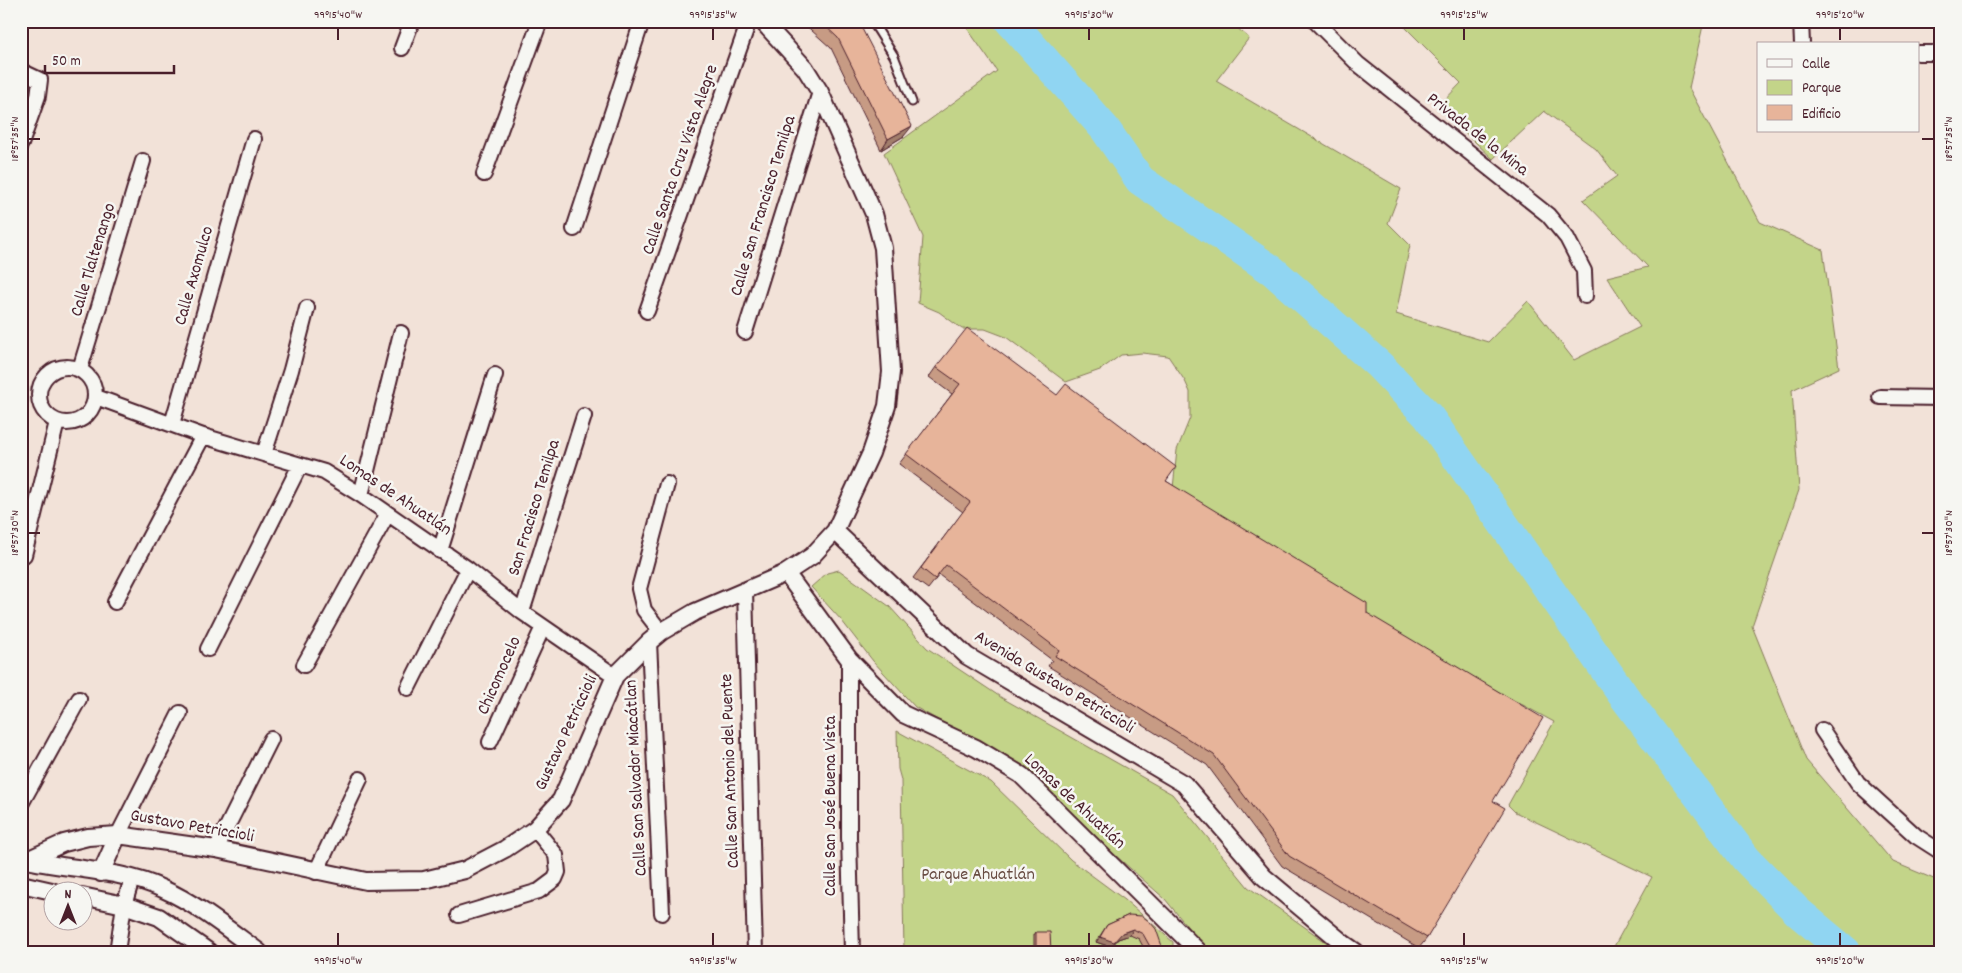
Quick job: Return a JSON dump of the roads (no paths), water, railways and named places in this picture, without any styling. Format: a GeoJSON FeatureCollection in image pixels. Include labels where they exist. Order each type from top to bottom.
{"type":"FeatureCollection","features":[{"type":"Feature","properties":{"kind":"street"},"geometry":{"type":"LineString","coordinates":[[402,48],[412,21]]}},
{"type":"Feature","properties":{"kind":"street"},"geometry":{"type":"LineString","coordinates":[[484,174],[540,21]]}},
{"type":"Feature","properties":{"kind":"street"},"geometry":{"type":"LineString","coordinates":[[574,229],[642,21]]}},
{"type":"Feature","properties":{"kind":"street","name":"Calle Santa Cruz Vista Alegre"},"geometry":{"type":"LineString","coordinates":[[647,311],[749,21]]}},
{"type":"Feature","properties":{"kind":"street"},"geometry":{"type":"LineString","coordinates":[[762,21],[805,68],[820,92],[874,214],[881,240],[891,372],[887,406],[871,453],[835,531]]}},
{"type":"Feature","properties":{"kind":"street","name":"Privada de la Mina"},"geometry":{"type":"LineString","coordinates":[[1315,21],[1358,64],[1548,215],[1567,238],[1584,271],[1585,296]]}},
{"type":"Feature","properties":{"kind":"street"},"geometry":{"type":"LineString","coordinates":[[1801,21],[1802,42]]}},
{"type":"Feature","properties":{"kind":"street"},"geometry":{"type":"LineString","coordinates":[[1920,52],[1941,53]]}},
{"type":"Feature","properties":{"kind":"street"},"geometry":{"type":"LineString","coordinates":[[21,71],[40,80],[38,96],[21,144]]}},
{"type":"Feature","properties":{"kind":"street","name":"Calle San Francisco Temilpa"},"geometry":{"type":"LineString","coordinates":[[745,332],[820,92]]}},
{"type":"Feature","properties":{"kind":"street","name":"Calle Axomulco"},"geometry":{"type":"LineString","coordinates":[[172,424],[254,139]]}},
{"type":"Feature","properties":{"kind":"street","name":"Calle Tlaltenango"},"geometry":{"type":"LineString","coordinates":[[80,369],[143,161]]}},
{"type":"Feature","properties":{"kind":"street"},"geometry":{"type":"LineString","coordinates":[[264,454],[291,370],[307,308]]}},
{"type":"Feature","properties":{"kind":"street"},"geometry":{"type":"LineString","coordinates":[[361,495],[401,333]]}},
{"type":"Feature","properties":{"kind":"street"},"geometry":{"type":"LineString","coordinates":[[65,366],[80,369],[92,381],[96,397],[89,413],[75,422],[58,422],[44,413],[38,398],[40,383],[50,371],[65,366]]}},
{"type":"Feature","properties":{"kind":"street"},"geometry":{"type":"LineString","coordinates":[[440,551],[495,375]]}},
{"type":"Feature","properties":{"kind":"street","name":"Lomas de Ahuatlán"},"geometry":{"type":"LineString","coordinates":[[96,397],[203,436],[324,472],[361,495],[387,515],[468,569],[522,612],[615,676]]}},
{"type":"Feature","properties":{"kind":"street"},"geometry":{"type":"LineString","coordinates":[[1880,397],[1941,398]]}},
{"type":"Feature","properties":{"kind":"street","name":"San Fracisco Temilpa"},"geometry":{"type":"LineString","coordinates":[[522,612],[584,416]]}},
{"type":"Feature","properties":{"kind":"street"},"geometry":{"type":"LineString","coordinates":[[24,555],[58,422]]}},
{"type":"Feature","properties":{"kind":"street"},"geometry":{"type":"LineString","coordinates":[[115,602],[203,436]]}},
{"type":"Feature","properties":{"kind":"street"},"geometry":{"type":"LineString","coordinates":[[208,649],[300,464]]}},
{"type":"Feature","properties":{"kind":"street"},"geometry":{"type":"LineString","coordinates":[[655,637],[644,610],[639,589],[667,484]]}},
{"type":"Feature","properties":{"kind":"street"},"geometry":{"type":"LineString","coordinates":[[304,666],[387,515]]}},
{"type":"Feature","properties":{"kind":"street","name":"Gustavo Petriccioli"},"geometry":{"type":"LineString","coordinates":[[101,873],[118,835],[216,848],[366,882],[424,880],[465,870],[505,849],[535,829],[561,800],[615,676],[655,637],[695,612],[786,573],[812,556],[835,531]]}},
{"type":"Feature","properties":{"kind":"street","name":"Avenida Gustavo Petriccioli"},"geometry":{"type":"LineString","coordinates":[[835,531],[967,656],[1184,784],[1264,877],[1356,952]]}},
{"type":"Feature","properties":{"kind":"street"},"geometry":{"type":"LineString","coordinates":[[408,688],[468,569]]}},
{"type":"Feature","properties":{"kind":"street","name":"Lomas de Ahuatlán"},"geometry":{"type":"LineString","coordinates":[[786,573],[849,660],[903,714],[976,748],[1021,775],[1197,951]]}},
{"type":"Feature","properties":{"kind":"street","name":"Calle San Antonio del Puente"},"geometry":{"type":"LineString","coordinates":[[745,590],[755,952]]}},
{"type":"Feature","properties":{"kind":"street","name":"Chicomocelo"},"geometry":{"type":"LineString","coordinates":[[490,742],[543,626]]}},
{"type":"Feature","properties":{"kind":"street","name":"Calle San Salvador Miacátlan"},"geometry":{"type":"LineString","coordinates":[[655,637],[662,913]]}},
{"type":"Feature","properties":{"kind":"street","name":"Calle San José Buena Vista"},"geometry":{"type":"LineString","coordinates":[[849,660],[848,837],[852,952]]}},
{"type":"Feature","properties":{"kind":"street"},"geometry":{"type":"LineString","coordinates":[[21,804],[79,699]]}},
{"type":"Feature","properties":{"kind":"street"},"geometry":{"type":"LineString","coordinates":[[24,859],[64,842],[88,837],[118,835],[180,713]]}},
{"type":"Feature","properties":{"kind":"street"},"geometry":{"type":"LineString","coordinates":[[1822,730],[1858,783],[1916,836],[1941,852]]}},
{"type":"Feature","properties":{"kind":"street"},"geometry":{"type":"LineString","coordinates":[[216,848],[271,739]]}},
{"type":"Feature","properties":{"kind":"street"},"geometry":{"type":"LineString","coordinates":[[316,872],[360,780]]}},
{"type":"Feature","properties":{"kind":"street"},"geometry":{"type":"LineString","coordinates":[[459,915],[539,891],[555,879],[558,872],[556,855],[535,829]]}},
{"type":"Feature","properties":{"kind":"street"},"geometry":{"type":"LineString","coordinates":[[24,859],[132,879],[163,888],[185,900],[258,952]]}},
{"type":"Feature","properties":{"kind":"street"},"geometry":{"type":"LineString","coordinates":[[117,952],[124,904],[132,879]]}},
{"type":"Feature","properties":{"kind":"street"},"geometry":{"type":"LineString","coordinates":[[21,884],[42,888]]}},
{"type":"Feature","properties":{"kind":"street"},"geometry":{"type":"LineString","coordinates":[[92,898],[124,904],[159,917],[209,952]]}},
{"type":"Feature","properties":{"kind":"lane"},"geometry":{"type":"LineString","coordinates":[[872,21],[894,56],[912,102]]}},
{"type":"Feature","properties":{"kind":"waterway"},"geometry":{"type":"LineString","coordinates":[[1010,21],[1105,129],[1140,180],[1273,271],[1379,365],[1428,416],[1623,695],[1746,859],[1798,912],[1846,952]]}},
{"type":"Feature","properties":{"kind":"park label","name":"Parque Ahuatlán"},"geometry":{"type":"Point","coordinates":[978,875]}}]}
